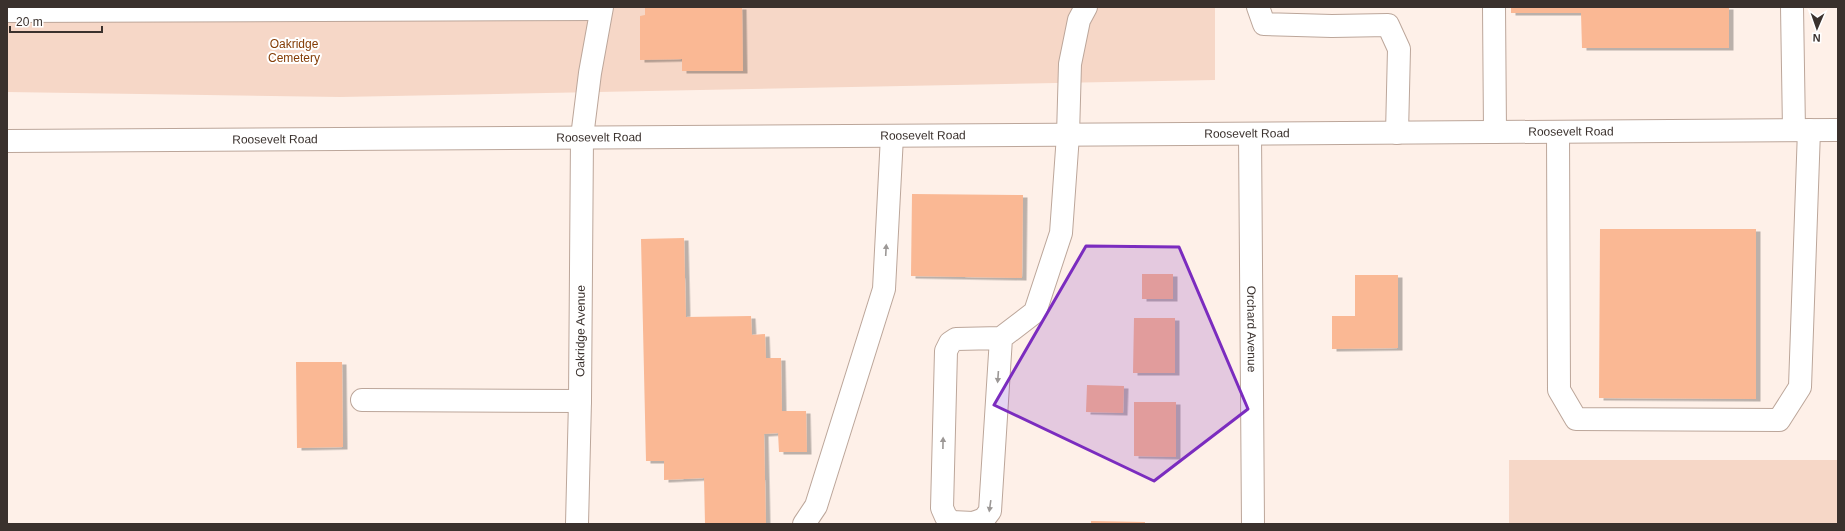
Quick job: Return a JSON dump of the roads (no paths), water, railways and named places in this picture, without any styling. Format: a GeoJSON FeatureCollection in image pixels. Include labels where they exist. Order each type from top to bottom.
{"type":"FeatureCollection","features":[{"type":"Feature","properties":{"kind":"main road"},"geometry":{"type":"LineString","coordinates":[[1001,338],[990,512],[984,519],[973,523],[952,522],[946,517],[942,508],[946,351],[950,343],[956,339],[1001,338],[1035,312],[1061,233],[1068,135],[1070,64],[1079,20],[1086,7]]}},
{"type":"Feature","properties":{"kind":"main road"},"geometry":{"type":"LineString","coordinates":[[1258,7],[1264,24],[1332,26],[1388,25],[1400,49],[1397,133]]}},
{"type":"Feature","properties":{"kind":"main road"},"geometry":{"type":"LineString","coordinates":[[1494,7],[1495,132]]}},
{"type":"Feature","properties":{"kind":"main road"},"geometry":{"type":"LineString","coordinates":[[1558,132],[1559,390],[1576,419],[1779,420],[1800,387],[1802,130],[1792,7]]}},
{"type":"Feature","properties":{"kind":"main road"},"geometry":{"type":"LineString","coordinates":[[7,11],[602,8]]}},
{"type":"Feature","properties":{"kind":"main road","name":"Oakridge Avenue"},"geometry":{"type":"LineString","coordinates":[[577,524],[580,401],[582,137],[602,8]]}},
{"type":"Feature","properties":{"kind":"main road","name":"Roosevelt Road"},"geometry":{"type":"LineString","coordinates":[[7,141],[1838,130]]}},
{"type":"Feature","properties":{"kind":"main road","name":"Orchard Avenue"},"geometry":{"type":"LineString","coordinates":[[1250,134],[1253,524]]}},
{"type":"Feature","properties":{"kind":"main road"},"geometry":{"type":"LineString","coordinates":[[804,524],[816,506],[884,289],[892,136]]}},
{"type":"Feature","properties":{"kind":"main road"},"geometry":{"type":"LineString","coordinates":[[362,400],[580,401]]}},
{"type":"Feature","properties":{"kind":"park label","name":"Oakridge Cemetery"},"geometry":{"type":"Point","coordinates":[294,51]}}]}
